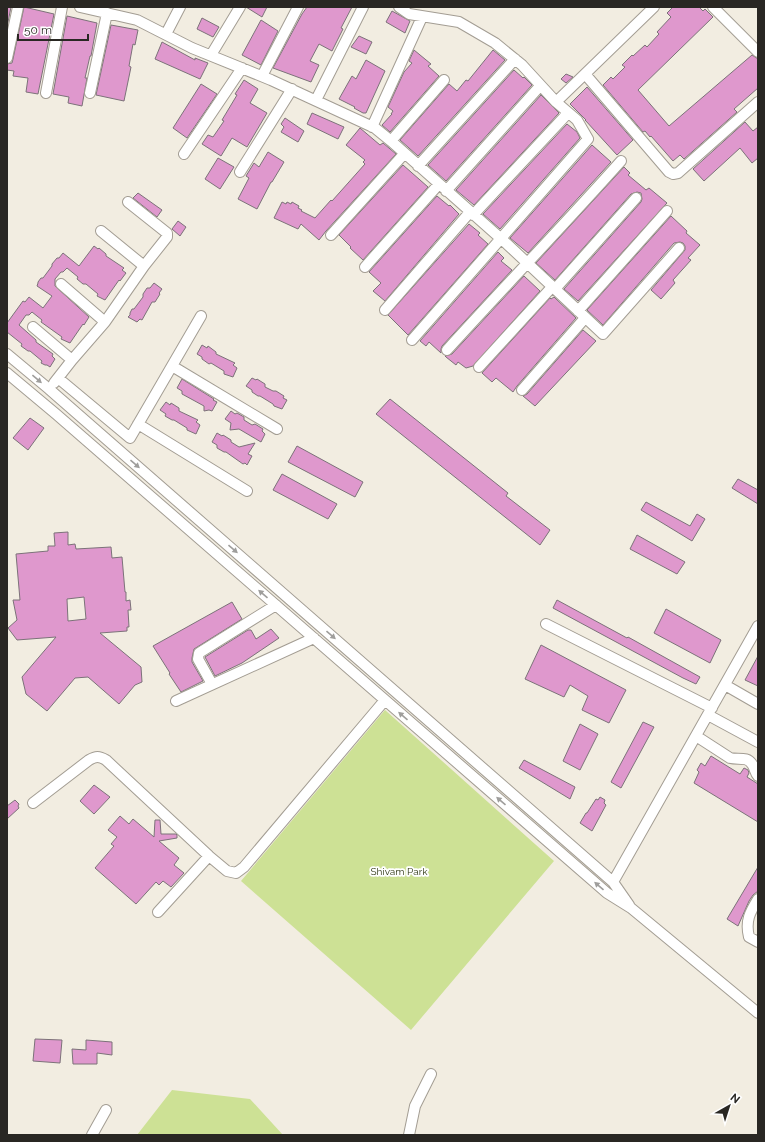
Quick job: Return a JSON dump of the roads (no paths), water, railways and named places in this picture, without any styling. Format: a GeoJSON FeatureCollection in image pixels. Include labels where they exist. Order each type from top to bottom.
{"type":"FeatureCollection","features":[{"type":"Feature","properties":{"kind":"street"},"geometry":{"type":"LineString","coordinates":[[7,58],[18,7]]}},
{"type":"Feature","properties":{"kind":"street"},"geometry":{"type":"LineString","coordinates":[[46,92],[62,7]]}},
{"type":"Feature","properties":{"kind":"street"},"geometry":{"type":"LineString","coordinates":[[80,7],[115,12],[137,20],[192,48],[262,76],[372,127],[391,141],[603,334],[679,248]]}},
{"type":"Feature","properties":{"kind":"street"},"geometry":{"type":"LineString","coordinates":[[166,34],[180,7]]}},
{"type":"Feature","properties":{"kind":"street"},"geometry":{"type":"LineString","coordinates":[[211,55],[240,7]]}},
{"type":"Feature","properties":{"kind":"street"},"geometry":{"type":"LineString","coordinates":[[262,76],[298,7]]}},
{"type":"Feature","properties":{"kind":"street"},"geometry":{"type":"LineString","coordinates":[[316,100],[363,7]]}},
{"type":"Feature","properties":{"kind":"street"},"geometry":{"type":"LineString","coordinates":[[399,7],[409,14],[459,22],[495,43],[522,65],[540,86],[577,120],[588,139],[412,340]]}},
{"type":"Feature","properties":{"kind":"street"},"geometry":{"type":"LineString","coordinates":[[556,102],[654,7]]}},
{"type":"Feature","properties":{"kind":"street"},"geometry":{"type":"LineString","coordinates":[[713,7],[758,52]]}},
{"type":"Feature","properties":{"kind":"street"},"geometry":{"type":"LineString","coordinates":[[90,93],[115,12]]}},
{"type":"Feature","properties":{"kind":"street"},"geometry":{"type":"LineString","coordinates":[[372,127],[422,17]]}},
{"type":"Feature","properties":{"kind":"street"},"geometry":{"type":"LineString","coordinates":[[418,166],[515,59]]}},
{"type":"Feature","properties":{"kind":"street"},"geometry":{"type":"LineString","coordinates":[[184,154],[242,68]]}},
{"type":"Feature","properties":{"kind":"street"},"geometry":{"type":"LineString","coordinates":[[585,74],[646,146],[669,172],[673,174],[678,173],[758,102]]}},
{"type":"Feature","properties":{"kind":"street"},"geometry":{"type":"LineString","coordinates":[[391,141],[444,80]]}},
{"type":"Feature","properties":{"kind":"street"},"geometry":{"type":"LineString","coordinates":[[365,267],[540,86]]}},
{"type":"Feature","properties":{"kind":"street"},"geometry":{"type":"LineString","coordinates":[[240,172],[292,90]]}},
{"type":"Feature","properties":{"kind":"street"},"geometry":{"type":"LineString","coordinates":[[385,310],[471,213],[568,113]]}},
{"type":"Feature","properties":{"kind":"street"},"geometry":{"type":"LineString","coordinates":[[330,235],[404,154]]}},
{"type":"Feature","properties":{"kind":"street"},"geometry":{"type":"LineString","coordinates":[[447,350],[621,161]]}},
{"type":"Feature","properties":{"kind":"street"},"geometry":{"type":"LineString","coordinates":[[479,367],[636,198]]}},
{"type":"Feature","properties":{"kind":"street"},"geometry":{"type":"LineString","coordinates":[[49,389],[105,322],[144,266],[167,237],[167,233],[128,202]]}},
{"type":"Feature","properties":{"kind":"street"},"geometry":{"type":"LineString","coordinates":[[522,390],[667,211]]}},
{"type":"Feature","properties":{"kind":"street"},"geometry":{"type":"LineString","coordinates":[[101,232],[144,266]]}},
{"type":"Feature","properties":{"kind":"street"},"geometry":{"type":"LineString","coordinates":[[61,284],[105,322]]}},
{"type":"Feature","properties":{"kind":"street"},"geometry":{"type":"LineString","coordinates":[[58,378],[130,438],[200,316]]}},
{"type":"Feature","properties":{"kind":"street"},"geometry":{"type":"LineString","coordinates":[[33,327],[72,360]]}},
{"type":"Feature","properties":{"kind":"street"},"geometry":{"type":"LineString","coordinates":[[7,354],[49,389],[613,882],[631,908]]}},
{"type":"Feature","properties":{"kind":"street"},"geometry":{"type":"LineString","coordinates":[[172,366],[277,429]]}},
{"type":"Feature","properties":{"kind":"street"},"geometry":{"type":"LineString","coordinates":[[7,373],[607,893],[631,908],[758,1013]]}},
{"type":"Feature","properties":{"kind":"street"},"geometry":{"type":"LineString","coordinates":[[138,424],[247,491]]}},
{"type":"Feature","properties":{"kind":"street"},"geometry":{"type":"LineString","coordinates":[[212,684],[198,659],[199,653],[276,605]]}},
{"type":"Feature","properties":{"kind":"street"},"geometry":{"type":"LineString","coordinates":[[546,624],[710,711],[758,742]]}},
{"type":"Feature","properties":{"kind":"street"},"geometry":{"type":"LineString","coordinates":[[613,882],[758,626]]}},
{"type":"Feature","properties":{"kind":"street"},"geometry":{"type":"LineString","coordinates":[[176,700],[314,638]]}},
{"type":"Feature","properties":{"kind":"street"},"geometry":{"type":"LineString","coordinates":[[725,685],[758,704]]}},
{"type":"Feature","properties":{"kind":"street"},"geometry":{"type":"LineString","coordinates":[[33,803],[89,760],[95,757],[101,757],[209,856],[227,870],[232,873],[236,873],[244,867],[385,700]]}},
{"type":"Feature","properties":{"kind":"street"},"geometry":{"type":"LineString","coordinates":[[696,736],[730,758],[745,759],[752,763],[756,775],[758,776]]}},
{"type":"Feature","properties":{"kind":"street"},"geometry":{"type":"LineString","coordinates":[[455,761],[464,751]]}},
{"type":"Feature","properties":{"kind":"street"},"geometry":{"type":"LineString","coordinates":[[158,912],[209,856]]}},
{"type":"Feature","properties":{"kind":"street"},"geometry":{"type":"LineString","coordinates":[[758,899],[752,909],[746,927],[749,937],[758,942]]}},
{"type":"Feature","properties":{"kind":"street"},"geometry":{"type":"LineString","coordinates":[[409,1135],[415,1106],[431,1074]]}},
{"type":"Feature","properties":{"kind":"street"},"geometry":{"type":"LineString","coordinates":[[92,1135],[106,1110]]}},
{"type":"Feature","properties":{"kind":"park label","name":"Shivam Park"},"geometry":{"type":"Point","coordinates":[399,871]}}]}
